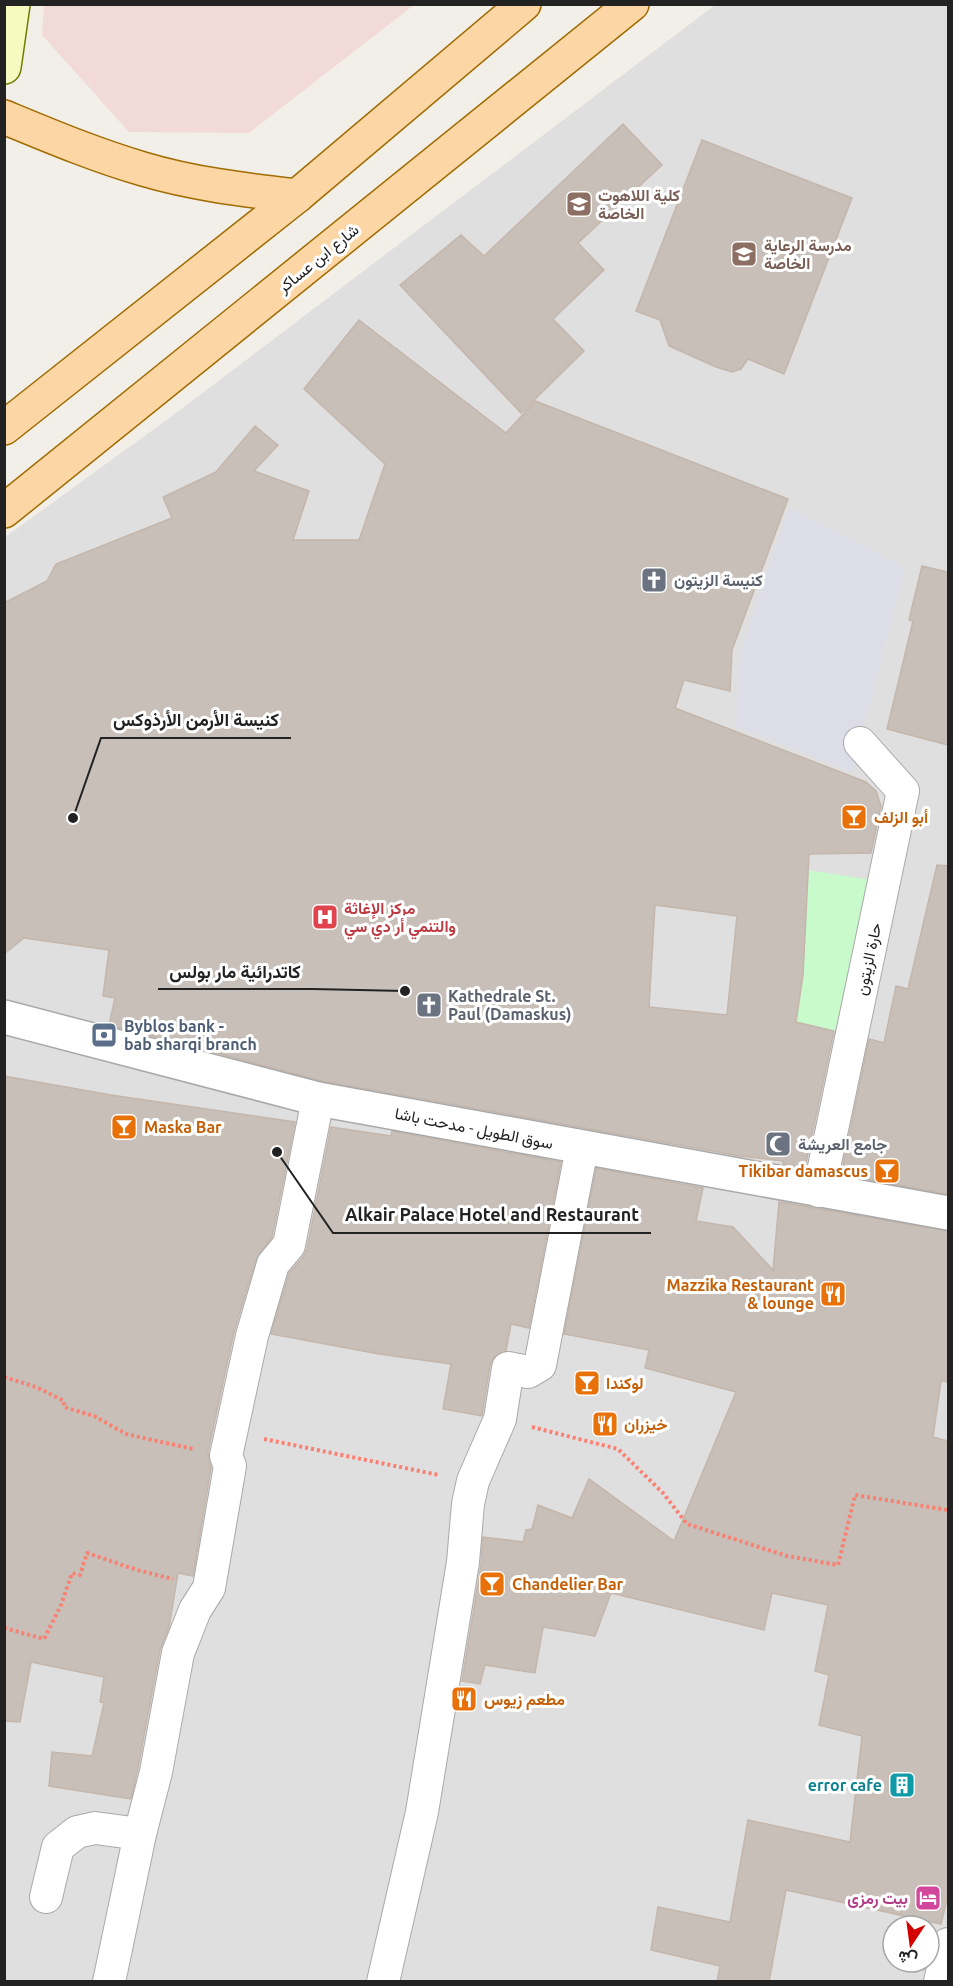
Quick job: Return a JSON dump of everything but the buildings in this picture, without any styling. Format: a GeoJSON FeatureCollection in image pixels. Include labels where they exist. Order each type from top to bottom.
{"type":"FeatureCollection","features":[{"type":"Feature","properties":{"kind":"main road"},"geometry":{"type":"LineString","coordinates":[[4,67],[14,4]]}},
{"type":"Feature","properties":{"kind":"main road"},"geometry":{"type":"LineString","coordinates":[[4,428],[297,196],[524,4]]}},
{"type":"Feature","properties":{"kind":"main road","name":"شارع ابن عساكر"},"geometry":{"type":"LineString","coordinates":[[4,511],[632,4]]}},
{"type":"Feature","properties":{"kind":"main road"},"geometry":{"type":"LineString","coordinates":[[4,117],[71,146],[144,170],[220,187],[297,196]]}},
{"type":"Feature","properties":{"kind":"street","name":"حارة الزيتون"},"geometry":{"type":"LineString","coordinates":[[819,1191],[903,791],[860,743]]}},
{"type":"Feature","properties":{"kind":"street","name":"سوق الطويل - مدحت باشا"},"geometry":{"type":"LineString","coordinates":[[4,1017],[318,1099],[948,1213]]}},
{"type":"Feature","properties":{"kind":"street"},"geometry":{"type":"LineString","coordinates":[[109,1982],[140,1834],[156,1772],[178,1653],[195,1610],[209,1588],[230,1466],[229,1444],[252,1336],[273,1264],[289,1245],[318,1099]]}},
{"type":"Feature","properties":{"kind":"street"},"geometry":{"type":"LineString","coordinates":[[383,1982],[422,1812],[463,1562],[468,1504],[473,1481],[500,1419],[508,1368],[528,1372],[540,1365],[582,1148]]}},
{"type":"Feature","properties":{"kind":"street"},"geometry":{"type":"LineString","coordinates":[[46,1897],[58,1847],[77,1832],[95,1828],[140,1834]]}},
{"type":"Feature","properties":{"kind":"street"},"geometry":{"type":"LineString","coordinates":[[940,1982],[948,1944]]}},
{"type":"Feature","properties":{"kind":"path"},"geometry":{"type":"LineString","coordinates":[[4,1377],[36,1387],[64,1401],[64,1407],[94,1416],[126,1434],[229,1444],[473,1481]]}},
{"type":"Feature","properties":{"kind":"path"},"geometry":{"type":"LineString","coordinates":[[500,1419],[618,1449],[663,1493],[687,1524],[787,1556],[838,1565],[855,1495],[948,1510]]}},
{"type":"Feature","properties":{"kind":"path"},"geometry":{"type":"LineString","coordinates":[[4,1628],[44,1639],[61,1605],[72,1573],[80,1575],[87,1553],[138,1570],[209,1588]]}},
{"type":"Feature","properties":{"kind":"shaded area"},"geometry":{"type":"Polygon","coordinates":[[[44,4],[414,5],[249,133],[129,132],[42,35],[44,4]]]}},
{"type":"Feature","properties":{"kind":"shaded area"},"geometry":{"type":"Polygon","coordinates":[[[715,5],[948,5],[948,1981],[5,1981],[4,538],[172,416],[715,5]]]}},
{"type":"Feature","properties":{"kind":"shaded area"},"geometry":{"type":"Polygon","coordinates":[[[789,508],[905,567],[852,772],[736,726],[741,652],[789,508]]]}},
{"type":"Feature","properties":{"kind":"green space"},"geometry":{"type":"Polygon","coordinates":[[[808,870],[884,882],[852,1035],[796,1022],[808,870]]]}},
{"type":"Feature","properties":{"kind":"place","name":"كلية اللاهوت الخاصة"},"geometry":{"type":"Point","coordinates":[579,204]}},
{"type":"Feature","properties":{"kind":"place","name":"مدرسة الرعاية الخاصة"},"geometry":{"type":"Point","coordinates":[744,254]}},
{"type":"Feature","properties":{"kind":"place","name":"كنيسة الزيتون"},"geometry":{"type":"Point","coordinates":[654,580]}},
{"type":"Feature","properties":{"kind":"place","name":"أبو الزلف"},"geometry":{"type":"Point","coordinates":[854,817]}},
{"type":"Feature","properties":{"kind":"place","name":"كنيسة الأرمن الأرذوكس"},"geometry":{"type":"Point","coordinates":[73,818]}},
{"type":"Feature","properties":{"kind":"place","name":"مركز الإغاثة والتنمي أر دي سي"},"geometry":{"type":"Point","coordinates":[325,917]}},
{"type":"Feature","properties":{"kind":"place","name":"كاتدرائية مار بولس"},"geometry":{"type":"Point","coordinates":[405,991]}},
{"type":"Feature","properties":{"kind":"place","name":"Kathedrale St. Paul (Damaskus)"},"geometry":{"type":"Point","coordinates":[429,1005]}},
{"type":"Feature","properties":{"kind":"place","name":"Byblos bank - bab sharqi branch"},"geometry":{"type":"Point","coordinates":[104,1035]}},
{"type":"Feature","properties":{"kind":"place","name":"Maska Bar"},"geometry":{"type":"Point","coordinates":[124,1127]}},
{"type":"Feature","properties":{"kind":"place","name":"جامع العريشة"},"geometry":{"type":"Point","coordinates":[778,1144]}},
{"type":"Feature","properties":{"kind":"place","name":"Alkair Palace Hotel and Restaurant"},"geometry":{"type":"Point","coordinates":[277,1152]}},
{"type":"Feature","properties":{"kind":"place","name":"Tikibar damascus"},"geometry":{"type":"Point","coordinates":[887,1171]}},
{"type":"Feature","properties":{"kind":"place","name":"Mazzika Restaurant & lounge"},"geometry":{"type":"Point","coordinates":[833,1294]}},
{"type":"Feature","properties":{"kind":"place","name":"لوكندا"},"geometry":{"type":"Point","coordinates":[587,1383]}},
{"type":"Feature","properties":{"kind":"place","name":"خيزران"},"geometry":{"type":"Point","coordinates":[605,1424]}},
{"type":"Feature","properties":{"kind":"place","name":"Chandelier Bar"},"geometry":{"type":"Point","coordinates":[492,1584]}},
{"type":"Feature","properties":{"kind":"place","name":"مطعم زيوس"},"geometry":{"type":"Point","coordinates":[464,1699]}},
{"type":"Feature","properties":{"kind":"place","name":"error cafe"},"geometry":{"type":"Point","coordinates":[902,1785]}},
{"type":"Feature","properties":{"kind":"place","name":"بيت رمزى"},"geometry":{"type":"Point","coordinates":[928,1898]}}]}
